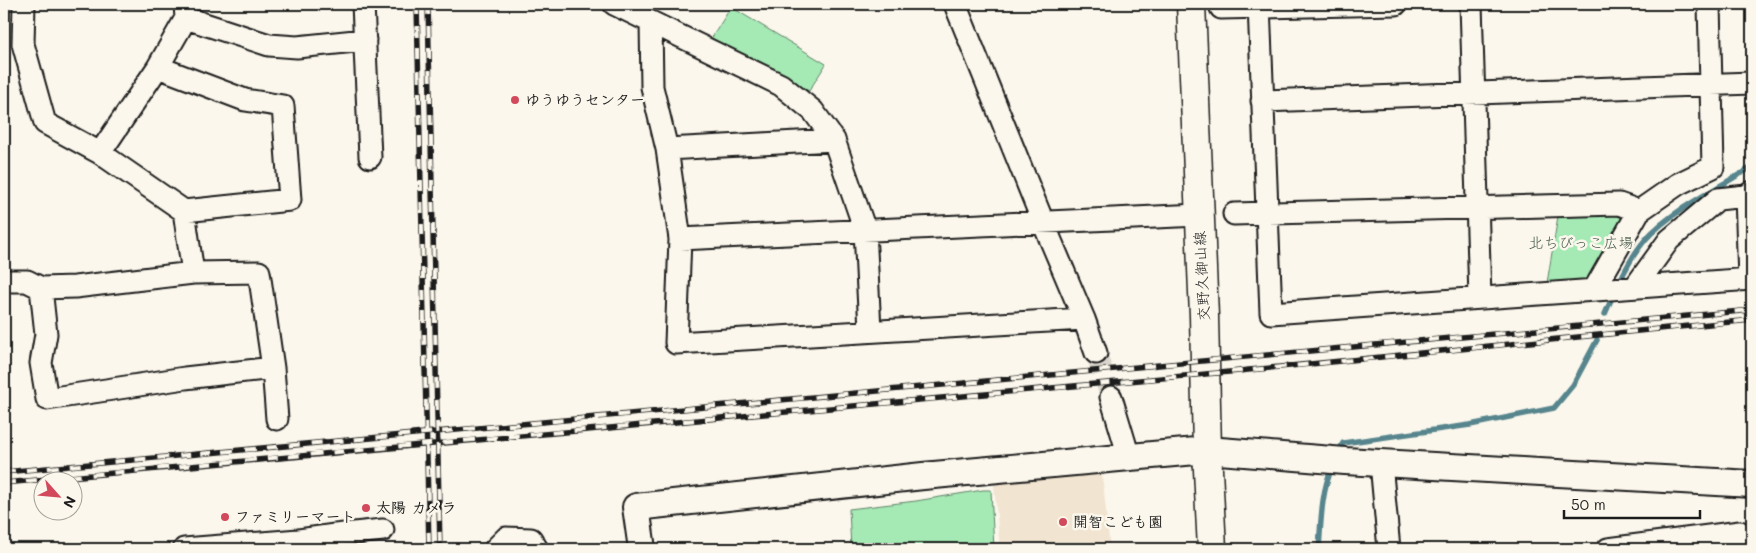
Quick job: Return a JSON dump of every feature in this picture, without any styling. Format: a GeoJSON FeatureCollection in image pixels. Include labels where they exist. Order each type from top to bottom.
{"type":"FeatureCollection","features":[{"type":"Feature","properties":{"kind":"main road","name":"交野久御山線"},"geometry":{"type":"LineString","coordinates":[[1191,4],[1212,549]]}},
{"type":"Feature","properties":{"kind":"street"},"geometry":{"type":"LineString","coordinates":[[24,4],[14,43],[45,123],[100,153],[184,211],[290,200],[283,106],[245,100],[158,67]]}},
{"type":"Feature","properties":{"kind":"street"},"geometry":{"type":"LineString","coordinates":[[363,4],[370,157]]}},
{"type":"Feature","properties":{"kind":"street"},"geometry":{"type":"LineString","coordinates":[[614,4],[781,85],[813,111],[834,140],[865,230],[870,330]]}},
{"type":"Feature","properties":{"kind":"street"},"geometry":{"type":"LineString","coordinates":[[955,4],[1084,319],[1096,353]]}},
{"type":"Feature","properties":{"kind":"street"},"geometry":{"type":"LineString","coordinates":[[1221,8],[1396,4]]}},
{"type":"Feature","properties":{"kind":"street"},"geometry":{"type":"LineString","coordinates":[[1471,4],[1480,298]]}},
{"type":"Feature","properties":{"kind":"street"},"geometry":{"type":"LineString","coordinates":[[1594,290],[1639,211],[1678,184],[1713,167],[1709,4]]}},
{"type":"Feature","properties":{"kind":"street"},"geometry":{"type":"LineString","coordinates":[[1259,6],[1271,313],[1751,279],[1749,194],[1718,199],[1669,240],[1635,287]]}},
{"type":"Feature","properties":{"kind":"street"},"geometry":{"type":"LineString","coordinates":[[100,153],[158,67],[186,11],[269,45],[297,47],[365,40]]}},
{"type":"Feature","properties":{"kind":"street"},"geometry":{"type":"LineString","coordinates":[[651,22],[652,87],[667,149],[680,239],[676,343],[870,330],[1084,319]]}},
{"type":"Feature","properties":{"kind":"street"},"geometry":{"type":"LineString","coordinates":[[1262,101],[1752,83]]}},
{"type":"Feature","properties":{"kind":"street"},"geometry":{"type":"LineString","coordinates":[[667,149],[834,140]]}},
{"type":"Feature","properties":{"kind":"street"},"geometry":{"type":"LineString","coordinates":[[1234,214],[1619,204],[1639,211]]}},
{"type":"Feature","properties":{"kind":"street"},"geometry":{"type":"LineString","coordinates":[[184,211],[193,273]]}},
{"type":"Feature","properties":{"kind":"street"},"geometry":{"type":"LineString","coordinates":[[680,239],[1199,215]]}},
{"type":"Feature","properties":{"kind":"street"},"geometry":{"type":"LineString","coordinates":[[4,283],[8,281],[27,281],[41,288],[76,287],[193,273],[259,272],[273,368],[277,419]]}},
{"type":"Feature","properties":{"kind":"street"},"geometry":{"type":"LineString","coordinates":[[41,288],[46,334],[41,363],[47,399],[185,378],[273,368]]}},
{"type":"Feature","properties":{"kind":"street"},"geometry":{"type":"LineString","coordinates":[[1111,397],[1129,457]]}},
{"type":"Feature","properties":{"kind":"street"},"geometry":{"type":"LineString","coordinates":[[642,549],[636,507],[923,476],[1207,450],[1381,463],[1752,484]]}},
{"type":"Feature","properties":{"kind":"street"},"geometry":{"type":"LineString","coordinates":[[1381,463],[1389,549]]}},
{"type":"Feature","properties":{"kind":"street"},"geometry":{"type":"LineString","coordinates":[[184,549],[299,540],[335,542],[383,530]]}},
{"type":"Feature","properties":{"kind":"street"},"geometry":{"type":"LineString","coordinates":[[1608,549],[1740,532],[1742,549]]}},
{"type":"Feature","properties":{"kind":"street"},"geometry":{"type":"LineString","coordinates":[[495,549],[506,538],[531,539],[537,549]]}},
{"type":"Feature","properties":{"kind":"shaded area"},"geometry":{"type":"Polygon","coordinates":[[[1102,473],[1110,549],[1000,549],[994,484],[1102,473]]]}},
{"type":"Feature","properties":{"kind":"green space"},"geometry":{"type":"Polygon","coordinates":[[[731,7],[826,64],[809,91],[711,39],[731,7]]]}},
{"type":"Feature","properties":{"kind":"green space","name":"北ちびっこ広場"},"geometry":{"type":"Polygon","coordinates":[[[1628,213],[1590,282],[1547,283],[1558,216],[1628,213]]]}},
{"type":"Feature","properties":{"kind":"green space"},"geometry":{"type":"Polygon","coordinates":[[[991,490],[994,549],[851,549],[849,509],[991,490]]]}},
{"type":"Feature","properties":{"kind":"waterway"},"geometry":{"type":"LineString","coordinates":[[1619,283],[1637,250],[1655,230],[1695,200],[1752,167]]}},
{"type":"Feature","properties":{"kind":"waterway"},"geometry":{"type":"LineString","coordinates":[[1605,314],[1614,293]]}},
{"type":"Feature","properties":{"kind":"waterway"},"geometry":{"type":"LineString","coordinates":[[1338,452],[1343,443],[1470,425],[1554,408],[1573,385],[1597,340]]}},
{"type":"Feature","properties":{"kind":"waterway"},"geometry":{"type":"LineString","coordinates":[[1319,549],[1324,497],[1332,468]]}},
{"type":"Feature","properties":{"kind":"tunnel"},"geometry":{"type":"LineString","coordinates":[[1096,353],[1111,397]]}},
{"type":"Feature","properties":{"kind":"railway"},"geometry":{"type":"LineString","coordinates":[[417,4],[429,549]]}},
{"type":"Feature","properties":{"kind":"railway"},"geometry":{"type":"LineString","coordinates":[[428,4],[440,549]]}},
{"type":"Feature","properties":{"kind":"railway"},"geometry":{"type":"LineString","coordinates":[[4,472],[1752,310]]}},
{"type":"Feature","properties":{"kind":"railway"},"geometry":{"type":"LineString","coordinates":[[4,483],[1245,370],[1752,320]]}},
{"type":"Feature","properties":{"kind":"place","name":"ゆうゆうセンター"},"geometry":{"type":"Point","coordinates":[515,100]}},
{"type":"Feature","properties":{"kind":"place","name":"太陽 カメラ"},"geometry":{"type":"Point","coordinates":[366,508]}},
{"type":"Feature","properties":{"kind":"place","name":"ファミリーマート"},"geometry":{"type":"Point","coordinates":[225,517]}},
{"type":"Feature","properties":{"kind":"place","name":"開智こども園"},"geometry":{"type":"Point","coordinates":[1063,522]}}]}
